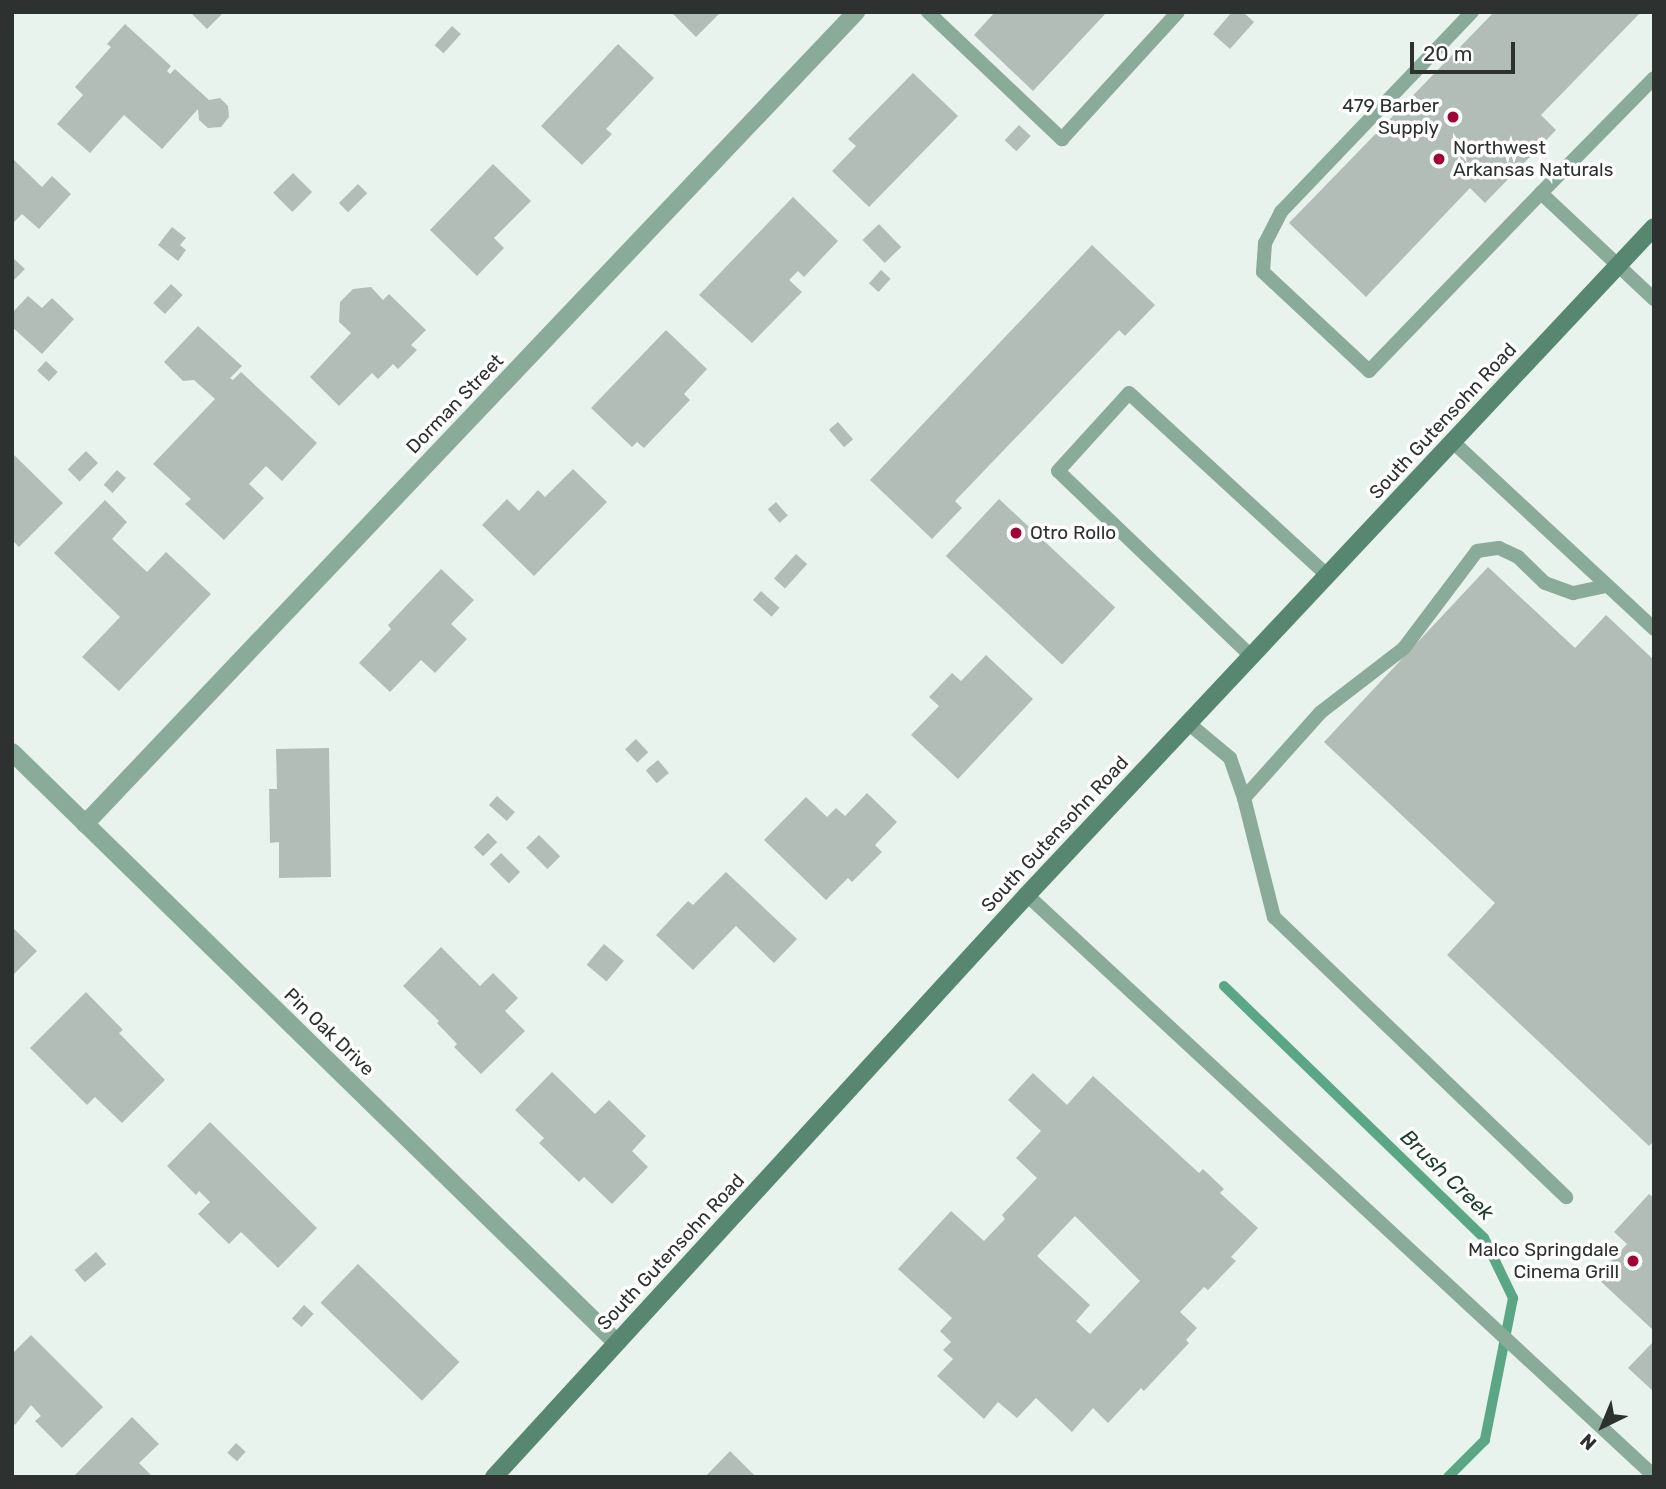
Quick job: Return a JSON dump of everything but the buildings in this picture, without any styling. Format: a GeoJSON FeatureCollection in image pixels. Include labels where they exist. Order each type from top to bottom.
{"type":"FeatureCollection","features":[{"type":"Feature","properties":{"kind":"street","name":"Dorman Street"},"geometry":{"type":"LineString","coordinates":[[85,824],[856,12]]}},
{"type":"Feature","properties":{"kind":"street","name":"South Gutensohn Road"},"geometry":{"type":"LineString","coordinates":[[494,1477],[1027,895],[1654,227]]}},
{"type":"Feature","properties":{"kind":"street","name":"Pin Oak Drive"},"geometry":{"type":"LineString","coordinates":[[12,752],[616,1342]]}},
{"type":"Feature","properties":{"kind":"lane"},"geometry":{"type":"LineString","coordinates":[[928,12],[1062,139],[1178,12]]}},
{"type":"Feature","properties":{"kind":"lane"},"geometry":{"type":"LineString","coordinates":[[1472,12],[1281,212],[1265,243],[1263,272],[1368,371],[1654,78]]}},
{"type":"Feature","properties":{"kind":"lane"},"geometry":{"type":"LineString","coordinates":[[1541,193],[1654,299]]}},
{"type":"Feature","properties":{"kind":"lane"},"geometry":{"type":"LineString","coordinates":[[1251,656],[1058,471],[1129,393],[1328,575]]}},
{"type":"Feature","properties":{"kind":"lane"},"geometry":{"type":"LineString","coordinates":[[1452,442],[1654,629]]}},
{"type":"Feature","properties":{"kind":"lane"},"geometry":{"type":"LineString","coordinates":[[1244,799],[1321,712],[1404,648],[1476,551],[1499,548],[1518,557],[1545,583],[1573,593],[1607,586]]}},
{"type":"Feature","properties":{"kind":"lane"},"geometry":{"type":"LineString","coordinates":[[1188,723],[1230,758],[1244,799],[1274,917],[1566,1197]]}},
{"type":"Feature","properties":{"kind":"lane"},"geometry":{"type":"LineString","coordinates":[[1027,895],[1654,1476]]}},
{"type":"Feature","properties":{"kind":"waterway","name":"Brush Creek"},"geometry":{"type":"LineString","coordinates":[[1224,986],[1484,1238],[1513,1298],[1485,1440],[1448,1477]]}},
{"type":"Feature","properties":{"kind":"place","name":"479 Barber Supply"},"geometry":{"type":"Point","coordinates":[1453,117]}},
{"type":"Feature","properties":{"kind":"place","name":"Northwest Arkansas Naturals"},"geometry":{"type":"Point","coordinates":[1439,159]}},
{"type":"Feature","properties":{"kind":"place","name":"Otro Rollo"},"geometry":{"type":"Point","coordinates":[1016,533]}},
{"type":"Feature","properties":{"kind":"place","name":"Malco Springdale Cinema Grill"},"geometry":{"type":"Point","coordinates":[1633,1261]}}]}
